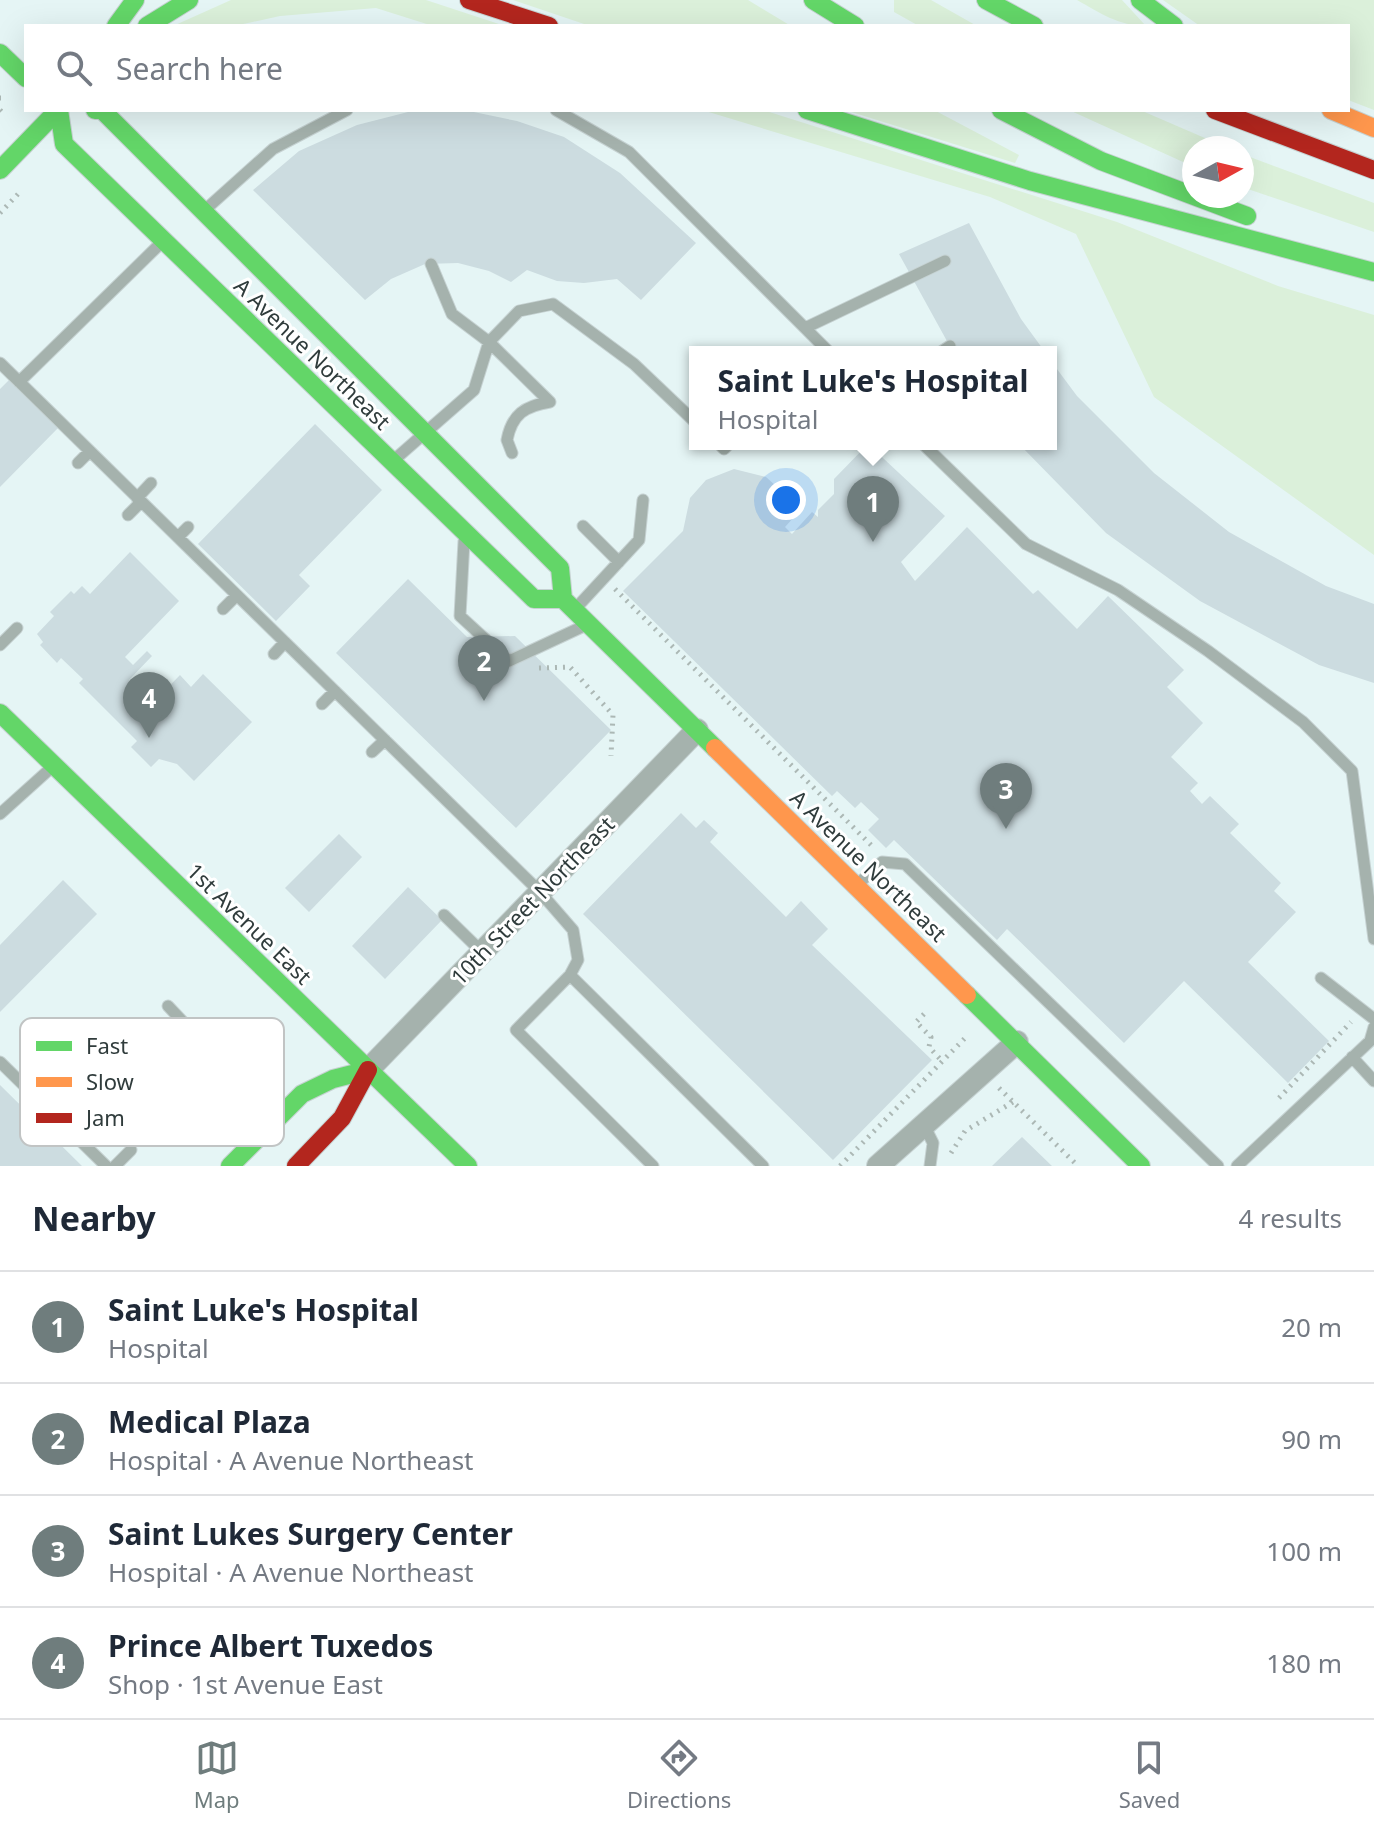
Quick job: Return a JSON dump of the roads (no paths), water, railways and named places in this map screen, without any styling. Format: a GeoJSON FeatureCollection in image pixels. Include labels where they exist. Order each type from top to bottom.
{"type":"FeatureCollection","features":[{"type":"Feature","properties":{"kind":"main road"},"geometry":{"type":"LineString","coordinates":[[117,24],[135,0]]}},
{"type":"Feature","properties":{"kind":"main road"},"geometry":{"type":"LineString","coordinates":[[150,24],[189,0]]}},
{"type":"Feature","properties":{"kind":"main road"},"geometry":{"type":"LineString","coordinates":[[469,0],[543,24]]}},
{"type":"Feature","properties":{"kind":"main road"},"geometry":{"type":"LineString","coordinates":[[813,0],[852,24]]}},
{"type":"Feature","properties":{"kind":"main road"},"geometry":{"type":"LineString","coordinates":[[986,0],[1030,24]]}},
{"type":"Feature","properties":{"kind":"main road"},"geometry":{"type":"LineString","coordinates":[[1140,0],[1171,24]]}},
{"type":"Feature","properties":{"kind":"main road"},"geometry":{"type":"LineString","coordinates":[[0,53],[24,76]]}},
{"type":"Feature","properties":{"kind":"main road"},"geometry":{"type":"LineString","coordinates":[[0,170],[56,112]]}},
{"type":"Feature","properties":{"kind":"main road","name":"A Avenue Northeast"},"geometry":{"type":"LineString","coordinates":[[58,112],[64,144],[391,463],[534,599],[568,604]]}},
{"type":"Feature","properties":{"kind":"main road","name":"A Avenue Northeast"},"geometry":{"type":"LineString","coordinates":[[104,112],[424,436],[560,568],[568,604],[1141,1166]]}},
{"type":"Feature","properties":{"kind":"main road"},"geometry":{"type":"LineString","coordinates":[[813,112],[1030,181],[1374,269]]}},
{"type":"Feature","properties":{"kind":"main road"},"geometry":{"type":"LineString","coordinates":[[1005,112],[1101,161],[1374,269]]}},
{"type":"Feature","properties":{"kind":"main road"},"geometry":{"type":"LineString","coordinates":[[1220,112],[1374,170]]}},
{"type":"Feature","properties":{"kind":"main road"},"geometry":{"type":"LineString","coordinates":[[1336,112],[1374,128]]}},
{"type":"Feature","properties":{"kind":"main road","name":"1st Avenue East"},"geometry":{"type":"LineString","coordinates":[[0,713],[468,1166]]}},
{"type":"Feature","properties":{"kind":"main road"},"geometry":{"type":"LineString","coordinates":[[284,1112],[302,1094],[333,1079],[368,1070]]}},
{"type":"Feature","properties":{"kind":"main road"},"geometry":{"type":"LineString","coordinates":[[296,1166],[342,1118],[368,1070]]}},
{"type":"Feature","properties":{"kind":"main road"},"geometry":{"type":"LineString","coordinates":[[230,1166],[250,1146]]}},
{"type":"Feature","properties":{"kind":"street","name":"10th Street Northeast"},"geometry":{"type":"LineString","coordinates":[[368,1070],[697,730]]}},
{"type":"Feature","properties":{"kind":"street"},"geometry":{"type":"LineString","coordinates":[[878,1166],[1017,1042]]}},
{"type":"Feature","properties":{"kind":"lane"},"geometry":{"type":"LineString","coordinates":[[203,211],[273,149],[343,112]]}},
{"type":"Feature","properties":{"kind":"lane"},"geometry":{"type":"LineString","coordinates":[[559,112],[629,152],[823,346]]}},
{"type":"Feature","properties":{"kind":"lane"},"geometry":{"type":"LineString","coordinates":[[19,382],[165,240]]}},
{"type":"Feature","properties":{"kind":"lane"},"geometry":{"type":"LineString","coordinates":[[805,328],[945,261]]}},
{"type":"Feature","properties":{"kind":"lane"},"geometry":{"type":"LineString","coordinates":[[431,264],[452,314],[489,342],[550,402],[531,405],[516,415],[507,440],[512,453]]}},
{"type":"Feature","properties":{"kind":"lane"},"geometry":{"type":"LineString","coordinates":[[391,463],[474,390],[489,342],[519,311],[553,304],[634,364],[689,416]]}},
{"type":"Feature","properties":{"kind":"lane"},"geometry":{"type":"LineString","coordinates":[[0,363],[540,892],[573,930],[578,960],[570,975],[516,1030],[653,1166]]}},
{"type":"Feature","properties":{"kind":"lane"},"geometry":{"type":"LineString","coordinates":[[929,450],[1026,544],[1118,590],[1208,651],[1303,722],[1352,771],[1374,939]]}},
{"type":"Feature","properties":{"kind":"lane"},"geometry":{"type":"LineString","coordinates":[[78,463],[90,451]]}},
{"type":"Feature","properties":{"kind":"lane"},"geometry":{"type":"LineString","coordinates":[[128,515],[151,483]]}},
{"type":"Feature","properties":{"kind":"lane"},"geometry":{"type":"LineString","coordinates":[[568,604],[619,562],[639,540],[643,500]]}},
{"type":"Feature","properties":{"kind":"lane"},"geometry":{"type":"LineString","coordinates":[[583,526],[619,562]]}},
{"type":"Feature","properties":{"kind":"lane"},"geometry":{"type":"LineString","coordinates":[[178,537],[188,527]]}},
{"type":"Feature","properties":{"kind":"lane"},"geometry":{"type":"LineString","coordinates":[[465,532],[460,616],[509,661],[588,624]]}},
{"type":"Feature","properties":{"kind":"lane"},"geometry":{"type":"LineString","coordinates":[[223,609],[237,595]]}},
{"type":"Feature","properties":{"kind":"lane"},"geometry":{"type":"LineString","coordinates":[[0,645],[17,628]]}},
{"type":"Feature","properties":{"kind":"lane"},"geometry":{"type":"LineString","coordinates":[[274,654],[285,642]]}},
{"type":"Feature","properties":{"kind":"lane"},"geometry":{"type":"LineString","coordinates":[[322,704],[335,691]]}},
{"type":"Feature","properties":{"kind":"lane"},"geometry":{"type":"LineString","coordinates":[[372,752],[385,740]]}},
{"type":"Feature","properties":{"kind":"lane"},"geometry":{"type":"LineString","coordinates":[[0,814],[54,765]]}},
{"type":"Feature","properties":{"kind":"lane"},"geometry":{"type":"LineString","coordinates":[[855,887],[882,862],[905,864],[1218,1166]]}},
{"type":"Feature","properties":{"kind":"lane"},"geometry":{"type":"LineString","coordinates":[[444,915],[482,952]]}},
{"type":"Feature","properties":{"kind":"lane"},"geometry":{"type":"LineString","coordinates":[[570,975],[763,1166]]}},
{"type":"Feature","properties":{"kind":"lane"},"geometry":{"type":"LineString","coordinates":[[1321,978],[1374,1019]]}},
{"type":"Feature","properties":{"kind":"lane"},"geometry":{"type":"LineString","coordinates":[[168,1006],[179,1018]]}},
{"type":"Feature","properties":{"kind":"lane"},"geometry":{"type":"LineString","coordinates":[[1237,1166],[1370,1041],[1374,1027]]}},
{"type":"Feature","properties":{"kind":"lane"},"geometry":{"type":"LineString","coordinates":[[1352,1057],[1374,1081]]}},
{"type":"Feature","properties":{"kind":"lane"},"geometry":{"type":"LineString","coordinates":[[0,1062],[20,1082]]}},
{"type":"Feature","properties":{"kind":"lane"},"geometry":{"type":"LineString","coordinates":[[924,1125],[933,1143],[930,1166]]}},
{"type":"Feature","properties":{"kind":"lane"},"geometry":{"type":"LineString","coordinates":[[85,1146],[106,1166]]}},
{"type":"Feature","properties":{"kind":"lane"},"geometry":{"type":"LineString","coordinates":[[115,1166],[131,1150]]}},
{"type":"Feature","properties":{"kind":"place","name":"Saint Luke's Hospital"},"geometry":{"type":"Point","coordinates":[873,542]}},
{"type":"Feature","properties":{"kind":"place","name":"Medical Plaza"},"geometry":{"type":"Point","coordinates":[484,701]}},
{"type":"Feature","properties":{"kind":"place","name":"Prince Albert Tuxedos"},"geometry":{"type":"Point","coordinates":[149,738]}},
{"type":"Feature","properties":{"kind":"place","name":"Saint Lukes Surgery Center"},"geometry":{"type":"Point","coordinates":[1006,829]}}]}
